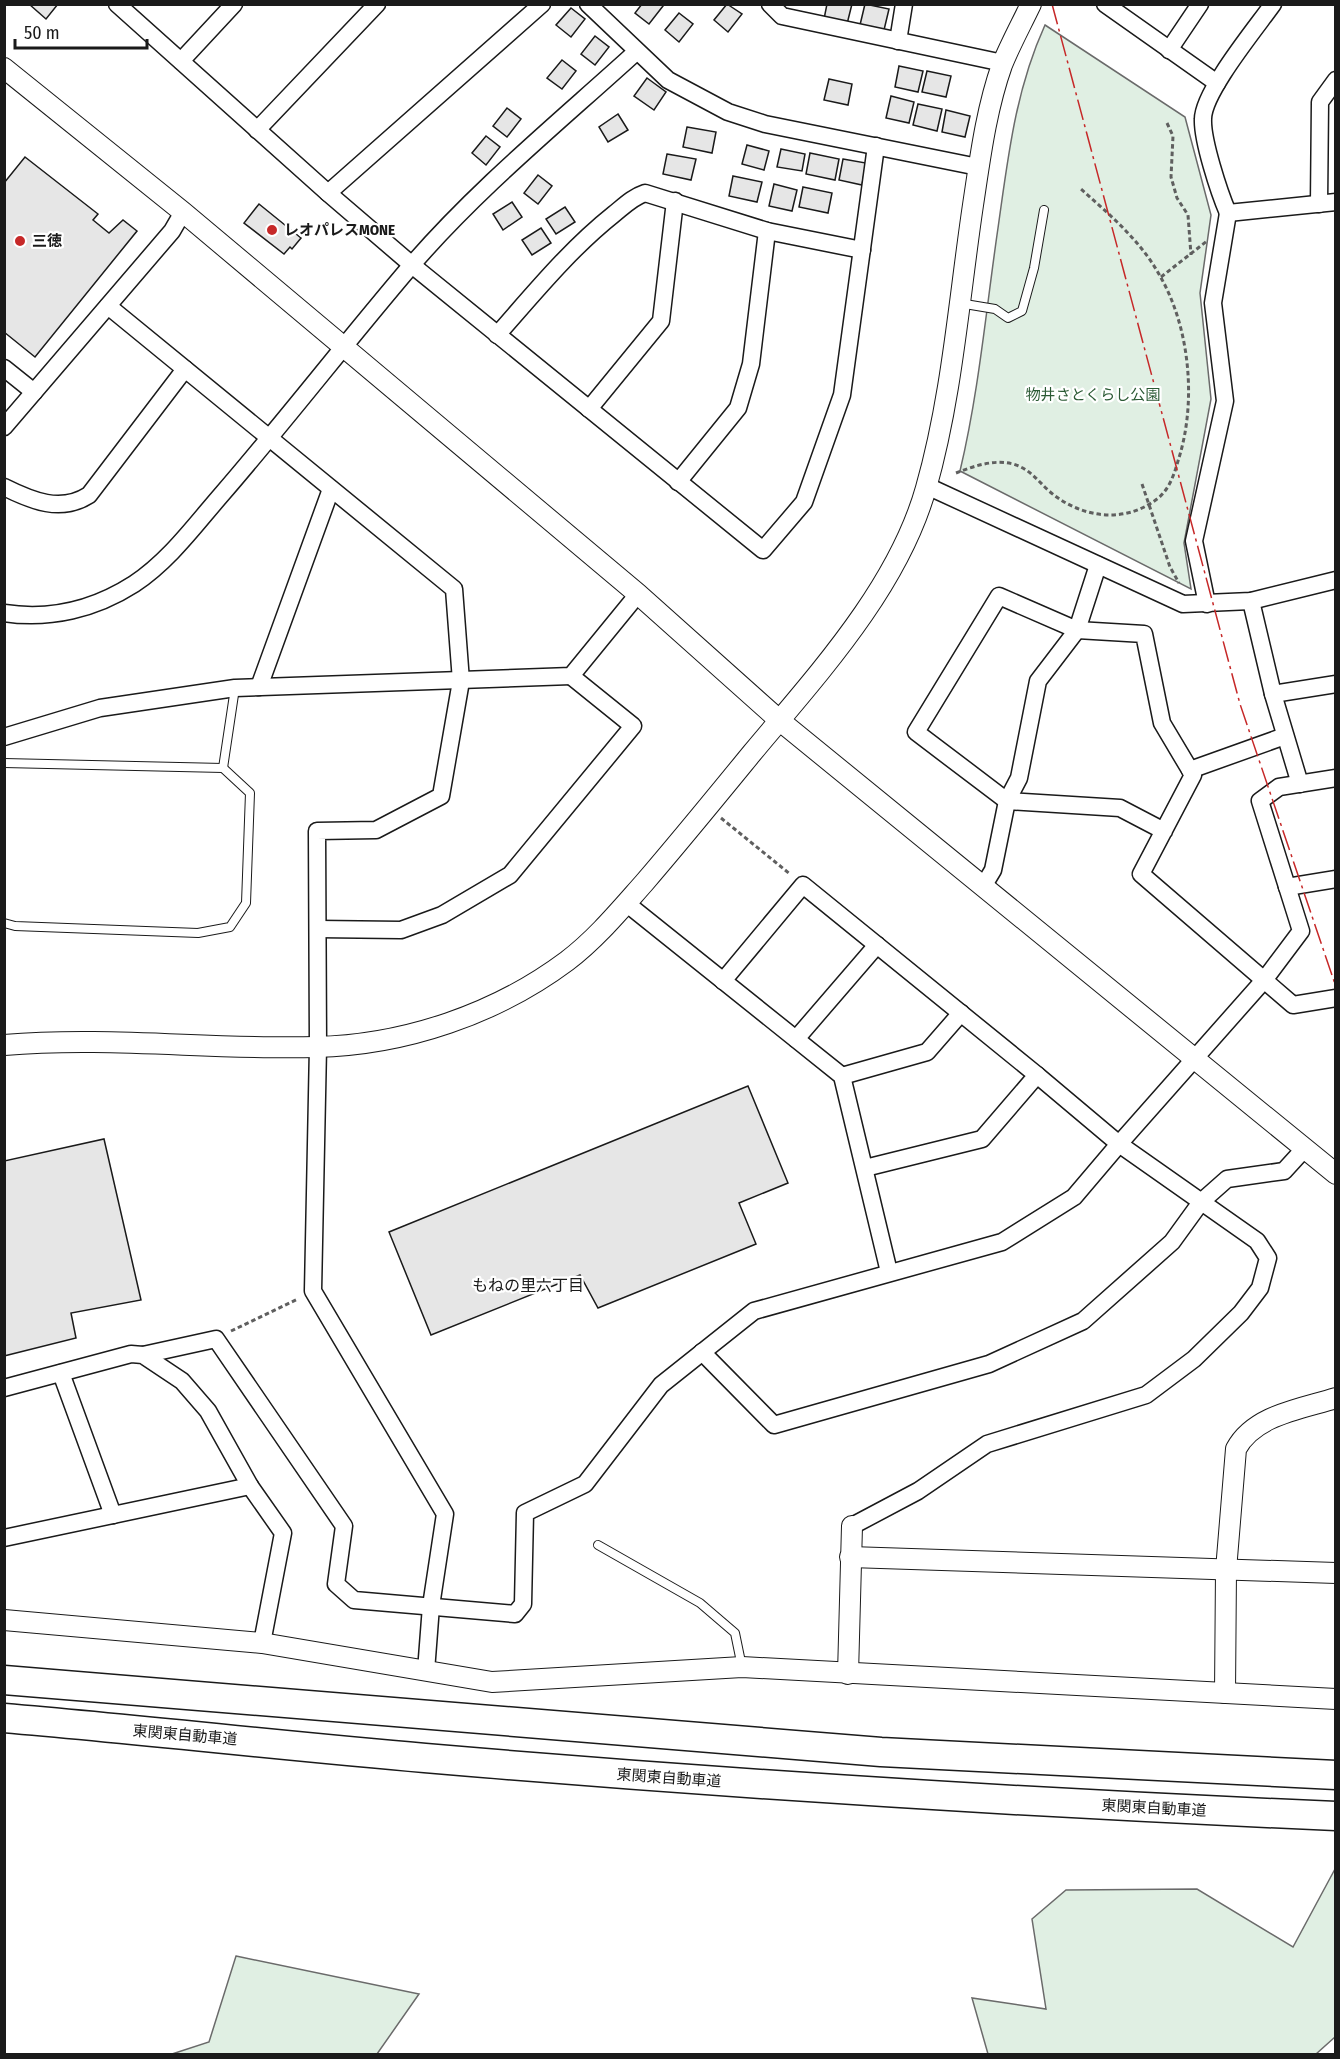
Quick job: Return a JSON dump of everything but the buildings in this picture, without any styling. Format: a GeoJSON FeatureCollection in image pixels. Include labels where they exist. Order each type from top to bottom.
{"type":"FeatureCollection","features":[{"type":"Feature","properties":{"kind":"highway"},"geometry":{"type":"LineString","coordinates":[[4,1680],[881,1752],[1335,1775]]}},
{"type":"Feature","properties":{"kind":"highway","name":"東関東自動車道"},"geometry":{"type":"LineString","coordinates":[[4,1718],[411,1757],[686,1779],[1152,1808],[1335,1816]]}},
{"type":"Feature","properties":{"kind":"street"},"geometry":{"type":"LineString","coordinates":[[117,4],[412,265],[763,550],[800,508],[825,449],[842,395],[876,146]]}},
{"type":"Feature","properties":{"kind":"street"},"geometry":{"type":"LineString","coordinates":[[181,61],[234,4]]}},
{"type":"Feature","properties":{"kind":"street"},"geometry":{"type":"LineString","coordinates":[[257,130],[376,4]]}},
{"type":"Feature","properties":{"kind":"street"},"geometry":{"type":"LineString","coordinates":[[328,193],[542,4]]}},
{"type":"Feature","properties":{"kind":"street"},"geometry":{"type":"LineString","coordinates":[[588,4],[668,80],[728,112],[765,124],[978,167]]}},
{"type":"Feature","properties":{"kind":"street"},"geometry":{"type":"LineString","coordinates":[[770,4],[782,16],[1003,63]]}},
{"type":"Feature","properties":{"kind":"street"},"geometry":{"type":"LineString","coordinates":[[898,41],[904,4]]}},
{"type":"Feature","properties":{"kind":"street"},"geometry":{"type":"LineString","coordinates":[[4,1045],[58,1042],[318,1047],[389,1038],[448,1024],[500,1001],[567,961],[610,922],[779,720],[870,605],[895,563],[918,514],[927,486],[941,422],[978,167],[992,100],[1003,63],[1031,4]]}},
{"type":"Feature","properties":{"kind":"street"},"geometry":{"type":"LineString","coordinates":[[1105,4],[1217,83]]}},
{"type":"Feature","properties":{"kind":"street"},"geometry":{"type":"LineString","coordinates":[[1169,50],[1200,4]]}},
{"type":"Feature","properties":{"kind":"street"},"geometry":{"type":"LineString","coordinates":[[1207,604],[1194,541],[1225,400],[1213,303],[1227,219],[1203,118],[1217,83],[1273,4]]}},
{"type":"Feature","properties":{"kind":"street"},"geometry":{"type":"LineString","coordinates":[[4,613],[41,616],[69,612],[103,601],[134,584],[177,545],[270,439],[412,265],[475,198],[636,52]]}},
{"type":"Feature","properties":{"kind":"street"},"geometry":{"type":"LineString","coordinates":[[4,68],[183,212],[638,594],[779,720],[984,885],[1335,1174]]}},
{"type":"Feature","properties":{"kind":"street"},"geometry":{"type":"LineString","coordinates":[[1227,219],[1327,203],[1320,102],[1335,80]]}},
{"type":"Feature","properties":{"kind":"street"},"geometry":{"type":"LineString","coordinates":[[497,334],[566,257],[636,195],[645,193],[675,201],[766,231],[862,250]]}},
{"type":"Feature","properties":{"kind":"street"},"geometry":{"type":"LineString","coordinates":[[589,409],[661,321],[675,201]]}},
{"type":"Feature","properties":{"kind":"street"},"geometry":{"type":"LineString","coordinates":[[4,427],[172,231],[183,212]]}},
{"type":"Feature","properties":{"kind":"street"},"geometry":{"type":"LineString","coordinates":[[678,482],[738,408],[751,364],[766,231]]}},
{"type":"Feature","properties":{"kind":"street"},"geometry":{"type":"LineString","coordinates":[[108,306],[454,590],[460,681],[441,796],[376,830],[317,831],[318,1047],[314,1291],[445,1514],[431,1606],[426,1671]]}},
{"type":"Feature","properties":{"kind":"street"},"geometry":{"type":"LineString","coordinates":[[4,368],[34,392]]}},
{"type":"Feature","properties":{"kind":"street"},"geometry":{"type":"LineString","coordinates":[[4,487],[35,502],[76,503],[89,495],[185,369]]}},
{"type":"Feature","properties":{"kind":"street"},"geometry":{"type":"LineString","coordinates":[[927,486],[1183,604],[1251,601],[1335,580]]}},
{"type":"Feature","properties":{"kind":"street"},"geometry":{"type":"LineString","coordinates":[[259,687],[331,489]]}},
{"type":"Feature","properties":{"kind":"street"},"geometry":{"type":"LineString","coordinates":[[984,885],[993,870],[1007,801],[1019,778],[1038,681],[1077,630],[1098,566]]}},
{"type":"Feature","properties":{"kind":"street"},"geometry":{"type":"LineString","coordinates":[[571,676],[638,594]]}},
{"type":"Feature","properties":{"kind":"street"},"geometry":{"type":"LineString","coordinates":[[1164,831],[1120,808],[1007,801],[916,732],[999,596],[1077,630],[1144,634],[1162,723],[1193,775],[1164,831],[1141,874],[1293,1005],[1335,998]]}},
{"type":"Feature","properties":{"kind":"street"},"geometry":{"type":"LineString","coordinates":[[1251,601],[1273,694],[1300,784]]}},
{"type":"Feature","properties":{"kind":"street"},"geometry":{"type":"LineString","coordinates":[[4,737],[100,708],[235,688],[571,676],[633,726],[510,875],[442,915],[401,930],[318,929]]}},
{"type":"Feature","properties":{"kind":"street"},"geometry":{"type":"LineString","coordinates":[[1273,694],[1335,684]]}},
{"type":"Feature","properties":{"kind":"street"},"geometry":{"type":"LineString","coordinates":[[1190,770],[1285,736]]}},
{"type":"Feature","properties":{"kind":"street"},"geometry":{"type":"LineString","coordinates":[[4,1388],[131,1354],[143,1355],[216,1338],[344,1526],[336,1584],[354,1599],[515,1614],[523,1604],[525,1514],[585,1484],[661,1384],[754,1311],[1002,1242],[1074,1197],[1181,1071],[1194,1060],[1265,979],[1301,931],[1260,801],[1279,787],[1335,778]]}},
{"type":"Feature","properties":{"kind":"street"},"geometry":{"type":"LineString","coordinates":[[1287,887],[1335,879]]}},
{"type":"Feature","properties":{"kind":"street"},"geometry":{"type":"LineString","coordinates":[[723,981],[803,885],[1119,1144],[1257,1241],[1268,1258],[1260,1288],[1241,1313],[1194,1359],[1146,1395],[987,1444],[918,1491],[852,1526],[848,1674]]}},
{"type":"Feature","properties":{"kind":"street"},"geometry":{"type":"LineString","coordinates":[[626,903],[842,1076],[889,1272]]}},
{"type":"Feature","properties":{"kind":"street"},"geometry":{"type":"LineString","coordinates":[[796,1039],[877,945]]}},
{"type":"Feature","properties":{"kind":"street"},"geometry":{"type":"LineString","coordinates":[[842,1076],[927,1052],[961,1013]]}},
{"type":"Feature","properties":{"kind":"street"},"geometry":{"type":"LineString","coordinates":[[865,1168],[982,1139],[1037,1075]]}},
{"type":"Feature","properties":{"kind":"street"},"geometry":{"type":"LineString","coordinates":[[702,1352],[774,1425],[988,1364],[1083,1321],[1172,1242],[1201,1202],[1227,1179],[1284,1171],[1305,1148]]}},
{"type":"Feature","properties":{"kind":"street"},"geometry":{"type":"LineString","coordinates":[[143,1355],[182,1381],[208,1411],[250,1486],[284,1533],[262,1643]]}},
{"type":"Feature","properties":{"kind":"street"},"geometry":{"type":"LineString","coordinates":[[61,1373],[113,1515]]}},
{"type":"Feature","properties":{"kind":"street"},"geometry":{"type":"LineString","coordinates":[[1226,1693],[1226,1570],[1236,1449],[1243,1437],[1255,1426],[1275,1417],[1335,1398]]}},
{"type":"Feature","properties":{"kind":"street"},"geometry":{"type":"LineString","coordinates":[[4,1538],[250,1486]]}},
{"type":"Feature","properties":{"kind":"street"},"geometry":{"type":"LineString","coordinates":[[850,1557],[1335,1573]]}},
{"type":"Feature","properties":{"kind":"street"},"geometry":{"type":"LineString","coordinates":[[4,1620],[262,1643],[492,1682],[742,1667],[1335,1699]]}},
{"type":"Feature","properties":{"kind":"lane"},"geometry":{"type":"LineString","coordinates":[[959,303],[995,309],[1008,318],[1022,311],[1034,268],[1044,210]]}},
{"type":"Feature","properties":{"kind":"lane"},"geometry":{"type":"LineString","coordinates":[[223,768],[235,688]]}},
{"type":"Feature","properties":{"kind":"lane"},"geometry":{"type":"LineString","coordinates":[[4,763],[223,768],[250,793],[246,903],[230,927],[198,933],[15,926],[4,923]]}},
{"type":"Feature","properties":{"kind":"lane"},"geometry":{"type":"LineString","coordinates":[[598,1545],[700,1603],[735,1633],[742,1667]]}},
{"type":"Feature","properties":{"kind":"path"},"geometry":{"type":"LineString","coordinates":[[1167,123],[1173,136],[1171,177],[1177,198],[1188,215],[1191,255]]}},
{"type":"Feature","properties":{"kind":"path"},"geometry":{"type":"LineString","coordinates":[[956,473],[980,464],[1012,464],[1032,472],[1049,491],[1080,512],[1102,516],[1133,512],[1157,499],[1171,483],[1185,441],[1188,407],[1186,355],[1178,321],[1161,277],[1135,240],[1081,189]]}},
{"type":"Feature","properties":{"kind":"path"},"geometry":{"type":"LineString","coordinates":[[1161,277],[1191,255],[1227,219]]}},
{"type":"Feature","properties":{"kind":"path"},"geometry":{"type":"LineString","coordinates":[[1142,484],[1170,567],[1183,590]]}},
{"type":"Feature","properties":{"kind":"path"},"geometry":{"type":"LineString","coordinates":[[707,807],[803,885]]}},
{"type":"Feature","properties":{"kind":"path"},"geometry":{"type":"LineString","coordinates":[[216,1338],[314,1291]]}},
{"type":"Feature","properties":{"kind":"green space","name":"物井さとくらし公園"},"geometry":{"type":"Polygon","coordinates":[[[1045,25],[1185,117],[1211,215],[1200,293],[1211,399],[1184,543],[1191,589],[960,471],[977,381],[1014,125],[1026,75],[1045,25]]]}},
{"type":"Feature","properties":{"kind":"green space"},"geometry":{"type":"Polygon","coordinates":[[[1335,1869],[1335,2037],[1316,2054],[988,2054],[972,1998],[1046,2009],[1032,1919],[1066,1890],[1197,1889],[1293,1947],[1335,1869]]]}},
{"type":"Feature","properties":{"kind":"green space"},"geometry":{"type":"Polygon","coordinates":[[[236,1956],[419,1994],[377,2054],[172,2054],[209,2042],[236,1956]]]}},
{"type":"Feature","properties":{"kind":"power"},"geometry":{"type":"LineString","coordinates":[[1052,4],[1240,704],[1336,987]]}},
{"type":"Feature","properties":{"kind":"place","name":"レオパレスMONE"},"geometry":{"type":"Point","coordinates":[272,230]}},
{"type":"Feature","properties":{"kind":"place","name":"三徳"},"geometry":{"type":"Point","coordinates":[20,241]}},
{"type":"Feature","properties":{"kind":"district","name":"もねの里六丁目"},"geometry":{"type":"Point","coordinates":[528,1285]}}]}
